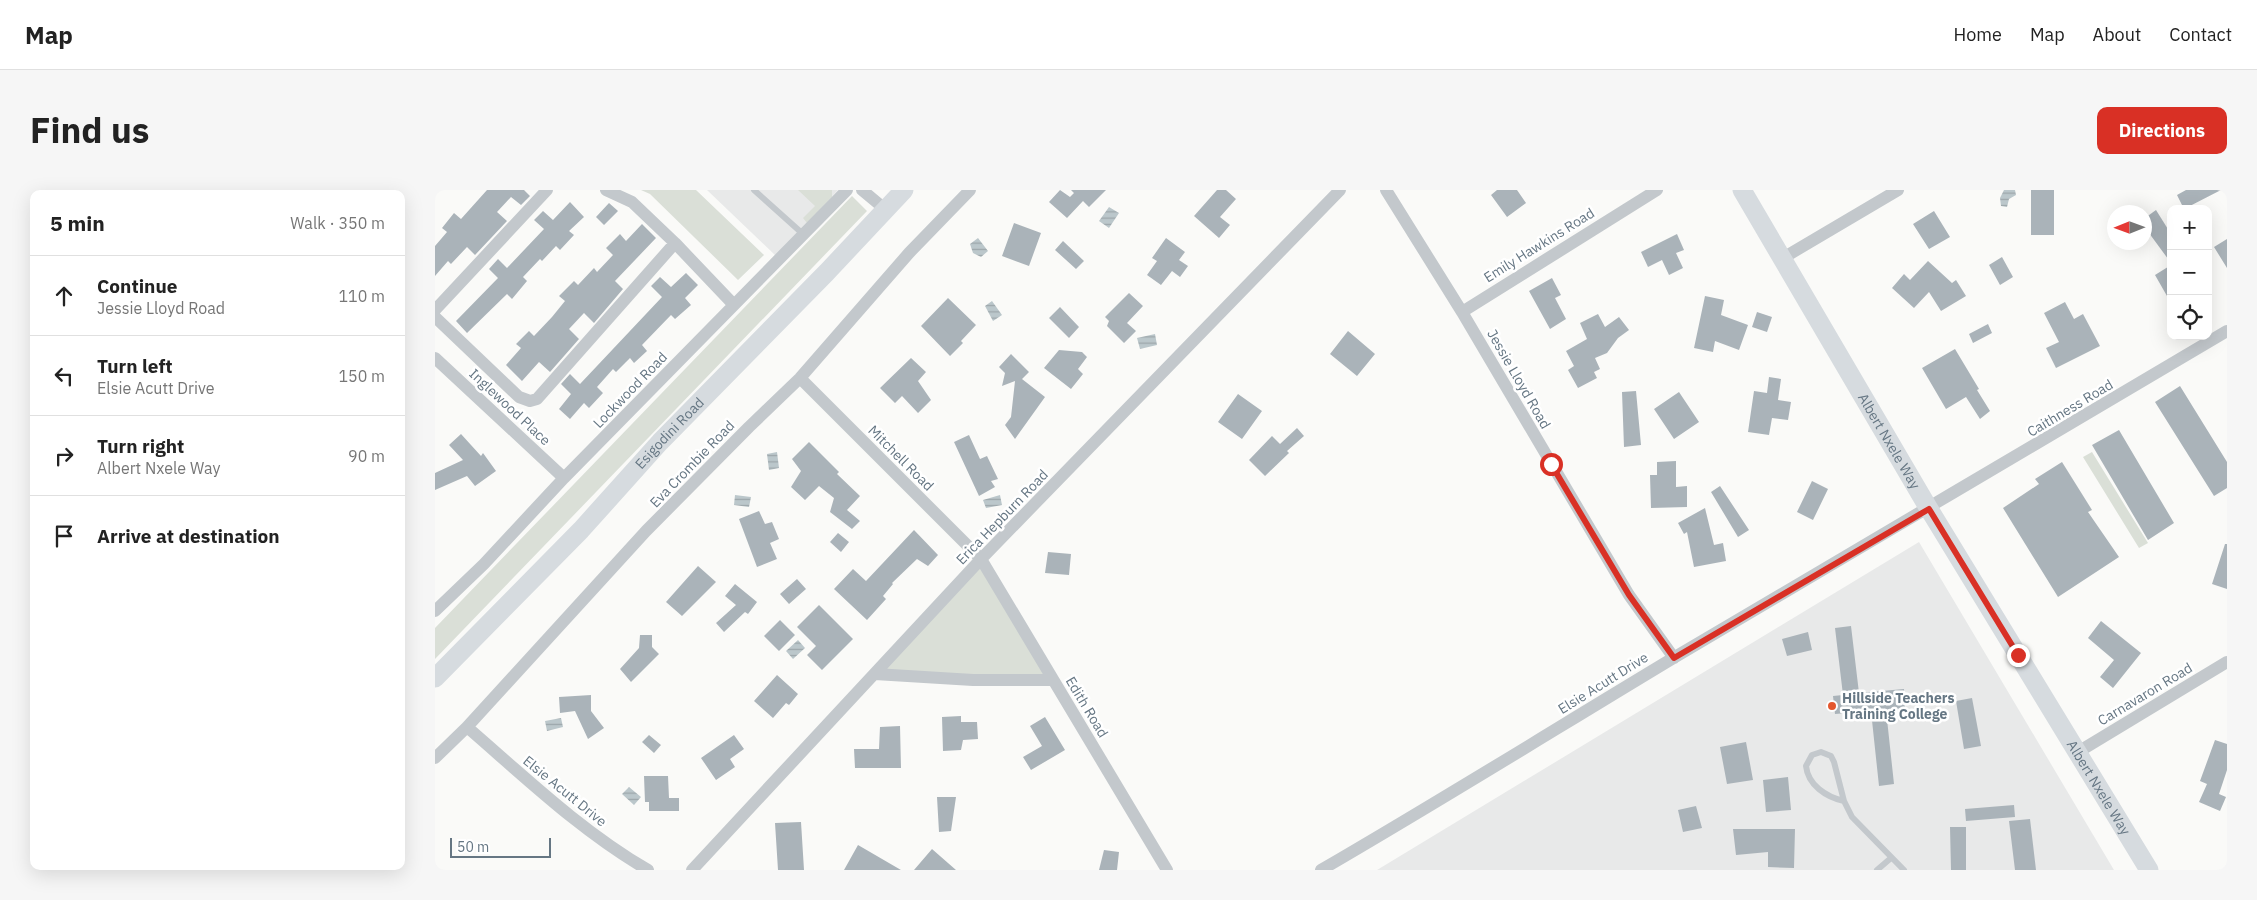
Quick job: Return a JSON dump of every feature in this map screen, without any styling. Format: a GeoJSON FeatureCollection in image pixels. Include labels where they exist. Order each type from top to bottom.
{"type":"FeatureCollection","features":[{"type":"Feature","properties":{"kind":"main road","name":"Esigodini Road"},"geometry":{"type":"LineString","coordinates":[[435,678],[581,530],[660,442],[757,346],[904,190]]}},
{"type":"Feature","properties":{"kind":"main road","name":"Albert Nxele Way"},"geometry":{"type":"LineString","coordinates":[[1742,190],[1929,509],[2149,870]]}},
{"type":"Feature","properties":{"kind":"street"},"geometry":{"type":"LineString","coordinates":[[435,310],[547,190]]}},
{"type":"Feature","properties":{"kind":"street"},"geometry":{"type":"LineString","coordinates":[[606,190],[632,202],[675,243],[734,305]]}},
{"type":"Feature","properties":{"kind":"street","name":"Lockwood Road"},"geometry":{"type":"LineString","coordinates":[[435,612],[484,564],[564,478],[847,190]]}},
{"type":"Feature","properties":{"kind":"street"},"geometry":{"type":"LineString","coordinates":[[862,190],[885,210]]}},
{"type":"Feature","properties":{"kind":"street","name":"Eva Crombie Road"},"geometry":{"type":"LineString","coordinates":[[435,758],[467,727],[646,531],[800,378],[909,253],[970,190]]}},
{"type":"Feature","properties":{"kind":"street","name":"Erica Hepburn Road"},"geometry":{"type":"LineString","coordinates":[[692,870],[981,559],[1340,190]]}},
{"type":"Feature","properties":{"kind":"street","name":"Jessie Lloyd Road"},"geometry":{"type":"LineString","coordinates":[[1387,190],[1462,312],[1629,595],[1674,658]]}},
{"type":"Feature","properties":{"kind":"street","name":"Emily Hawkins Road"},"geometry":{"type":"LineString","coordinates":[[1462,312],[1657,190]]}},
{"type":"Feature","properties":{"kind":"street"},"geometry":{"type":"LineString","coordinates":[[1783,258],[1898,190]]}},
{"type":"Feature","properties":{"kind":"street"},"geometry":{"type":"LineString","coordinates":[[435,316],[519,397],[530,401],[537,399],[675,243]]}},
{"type":"Feature","properties":{"kind":"street","name":"Caithness Road"},"geometry":{"type":"LineString","coordinates":[[1929,509],[2227,331]]}},
{"type":"Feature","properties":{"kind":"street","name":"Inglewood Place"},"geometry":{"type":"LineString","coordinates":[[435,358],[564,478]]}},
{"type":"Feature","properties":{"kind":"street","name":"Mitchell Road"},"geometry":{"type":"LineString","coordinates":[[800,378],[981,559]]}},
{"type":"Feature","properties":{"kind":"street","name":"Elsie Acutt Drive"},"geometry":{"type":"LineString","coordinates":[[1321,870],[1458,790],[1674,658],[1929,509]]}},
{"type":"Feature","properties":{"kind":"street","name":"Edith Road"},"geometry":{"type":"LineString","coordinates":[[981,559],[1167,870]]}},
{"type":"Feature","properties":{"kind":"street","name":"Carnavaron Road"},"geometry":{"type":"LineString","coordinates":[[2078,752],[2227,662]]}},
{"type":"Feature","properties":{"kind":"street"},"geometry":{"type":"LineString","coordinates":[[875,674],[973,680],[1053,680]]}},
{"type":"Feature","properties":{"kind":"street","name":"Elsie Acutt Drive"},"geometry":{"type":"LineString","coordinates":[[467,727],[570,818],[622,855],[649,870]]}},
{"type":"Feature","properties":{"kind":"lane"},"geometry":{"type":"LineString","coordinates":[[753,190],[803,234]]}},
{"type":"Feature","properties":{"kind":"lane"},"geometry":{"type":"LineString","coordinates":[[1844,801],[1822,792],[1809,776],[1806,766],[1812,754],[1821,752],[1831,756],[1844,801],[1857,823],[1904,870]]}},
{"type":"Feature","properties":{"kind":"lane"},"geometry":{"type":"LineString","coordinates":[[1877,870],[1891,858]]}},
{"type":"Feature","properties":{"kind":"shaded area"},"geometry":{"type":"Polygon","coordinates":[[[641,190],[696,190],[764,255],[738,280],[650,194],[641,190]]]}},
{"type":"Feature","properties":{"kind":"shaded area"},"geometry":{"type":"Polygon","coordinates":[[[707,190],[838,190],[776,256],[707,190]]]}},
{"type":"Feature","properties":{"kind":"shaded area"},"geometry":{"type":"Polygon","coordinates":[[[798,190],[832,190],[832,197],[807,223],[803,218],[815,206],[798,190]]]}},
{"type":"Feature","properties":{"kind":"shaded area"},"geometry":{"type":"Polygon","coordinates":[[[2004,190],[2015,190],[2016,195],[2009,199],[2007,207],[2001,206],[2000,198],[2004,190]]]}},
{"type":"Feature","properties":{"kind":"shaded area"},"geometry":{"type":"Polygon","coordinates":[[[852,196],[867,211],[435,659],[435,628],[852,196]]]}},
{"type":"Feature","properties":{"kind":"shaded area"},"geometry":{"type":"Polygon","coordinates":[[[1109,207],[1119,213],[1109,228],[1099,221],[1109,207]]]}},
{"type":"Feature","properties":{"kind":"shaded area"},"geometry":{"type":"Polygon","coordinates":[[[978,238],[988,251],[981,257],[973,253],[970,244],[978,238]]]}},
{"type":"Feature","properties":{"kind":"shaded area"},"geometry":{"type":"Polygon","coordinates":[[[992,301],[1002,315],[993,321],[985,306],[992,301]]]}},
{"type":"Feature","properties":{"kind":"shaded area"},"geometry":{"type":"Polygon","coordinates":[[[1155,334],[1157,345],[1140,349],[1137,338],[1155,334]]]}},
{"type":"Feature","properties":{"kind":"shaded area"},"geometry":{"type":"Polygon","coordinates":[[[777,452],[779,468],[769,470],[767,454],[777,452]]]}},
{"type":"Feature","properties":{"kind":"shaded area"},"geometry":{"type":"Polygon","coordinates":[[[2092,452],[2148,543],[2139,548],[2083,457],[2092,452]]]}},
{"type":"Feature","properties":{"kind":"shaded area"},"geometry":{"type":"Polygon","coordinates":[[[735,495],[751,497],[749,507],[734,505],[735,495]]]}},
{"type":"Feature","properties":{"kind":"shaded area"},"geometry":{"type":"Polygon","coordinates":[[[1000,495],[1002,505],[986,508],[983,500],[1000,495]]]}},
{"type":"Feature","properties":{"kind":"shaded area","name":"Hillside Teachers Training College"},"geometry":{"type":"Polygon","coordinates":[[[1919,542],[2114,870],[1377,870],[1919,542]]]}},
{"type":"Feature","properties":{"kind":"shaded area"},"geometry":{"type":"Polygon","coordinates":[[[979,566],[1046,676],[969,676],[885,670],[979,566]]]}},
{"type":"Feature","properties":{"kind":"shaded area"},"geometry":{"type":"Polygon","coordinates":[[[798,640],[805,648],[793,659],[786,651],[798,640]]]}},
{"type":"Feature","properties":{"kind":"shaded area"},"geometry":{"type":"Polygon","coordinates":[[[561,718],[563,727],[547,731],[545,721],[561,718]]]}},
{"type":"Feature","properties":{"kind":"shaded area"},"geometry":{"type":"Polygon","coordinates":[[[629,787],[641,797],[634,805],[622,794],[629,787]]]}},
{"type":"Feature","properties":{"kind":"building"},"geometry":{"type":"Polygon","coordinates":[[[487,190],[524,190],[530,196],[521,205],[511,197],[497,212],[507,221],[475,255],[467,247],[451,264],[448,261],[435,276],[435,246],[447,232],[442,228],[454,213],[461,219],[487,190]]]}},
{"type":"Feature","properties":{"kind":"building"},"geometry":{"type":"Polygon","coordinates":[[[1060,190],[1070,197],[1074,193],[1071,190],[1106,190],[1089,207],[1083,201],[1067,218],[1049,202],[1060,190]]]}},
{"type":"Feature","properties":{"kind":"building"},"geometry":{"type":"Polygon","coordinates":[[[1217,190],[1226,190],[1236,199],[1220,217],[1230,225],[1219,238],[1194,216],[1217,190]]]}},
{"type":"Feature","properties":{"kind":"building"},"geometry":{"type":"Polygon","coordinates":[[[1497,190],[1517,190],[1526,203],[1507,217],[1491,195],[1497,190]]]}},
{"type":"Feature","properties":{"kind":"building"},"geometry":{"type":"Polygon","coordinates":[[[2031,190],[2054,190],[2054,235],[2031,235],[2031,190]]]}},
{"type":"Feature","properties":{"kind":"building"},"geometry":{"type":"Polygon","coordinates":[[[2186,190],[2221,190],[2192,205],[2182,205],[2177,195],[2186,190]]]}},
{"type":"Feature","properties":{"kind":"building"},"geometry":{"type":"Polygon","coordinates":[[[570,202],[584,217],[569,231],[574,235],[560,250],[556,246],[542,261],[540,259],[523,277],[527,281],[512,299],[507,294],[467,333],[456,321],[498,278],[489,269],[498,259],[507,268],[544,229],[534,220],[543,211],[553,220],[570,202]]]}},
{"type":"Feature","properties":{"kind":"building"},"geometry":{"type":"Polygon","coordinates":[[[609,203],[618,211],[604,225],[596,217],[609,203]]]}},
{"type":"Feature","properties":{"kind":"building"},"geometry":{"type":"Polygon","coordinates":[[[2156,210],[2167,228],[2167,258],[2152,237],[2152,213],[2156,210]]]}},
{"type":"Feature","properties":{"kind":"building"},"geometry":{"type":"Polygon","coordinates":[[[1934,211],[1950,237],[1929,249],[1913,224],[1934,211]]]}},
{"type":"Feature","properties":{"kind":"building"},"geometry":{"type":"Polygon","coordinates":[[[1014,223],[1041,233],[1029,266],[1002,256],[1014,223]]]}},
{"type":"Feature","properties":{"kind":"building"},"geometry":{"type":"Polygon","coordinates":[[[642,224],[656,238],[615,281],[623,289],[594,323],[584,313],[569,329],[579,339],[550,372],[539,362],[522,381],[506,365],[521,348],[516,344],[529,331],[534,336],[552,317],[565,301],[559,296],[574,281],[578,285],[594,268],[597,272],[613,255],[606,248],[620,234],[626,241],[642,224]]]}},
{"type":"Feature","properties":{"kind":"building"},"geometry":{"type":"Polygon","coordinates":[[[1677,234],[1684,250],[1676,253],[1683,268],[1669,275],[1662,260],[1648,267],[1641,252],[1677,234]]]}},
{"type":"Feature","properties":{"kind":"building"},"geometry":{"type":"Polygon","coordinates":[[[1166,238],[1185,252],[1179,260],[1188,266],[1180,277],[1172,271],[1161,285],[1147,275],[1157,261],[1152,258],[1166,238]]]}},
{"type":"Feature","properties":{"kind":"building"},"geometry":{"type":"Polygon","coordinates":[[[2227,239],[2227,268],[2214,247],[2227,239]]]}},
{"type":"Feature","properties":{"kind":"building"},"geometry":{"type":"Polygon","coordinates":[[[1063,241],[1084,261],[1076,269],[1055,250],[1063,241]]]}},
{"type":"Feature","properties":{"kind":"building"},"geometry":{"type":"Polygon","coordinates":[[[2002,257],[2013,277],[2000,285],[1989,265],[2002,257]]]}},
{"type":"Feature","properties":{"kind":"building"},"geometry":{"type":"Polygon","coordinates":[[[1928,261],[1952,283],[1956,280],[1966,296],[1941,311],[1929,292],[1914,308],[1892,288],[1904,274],[1910,280],[1928,261]]]}},
{"type":"Feature","properties":{"kind":"building"},"geometry":{"type":"Polygon","coordinates":[[[2167,268],[2167,296],[2155,275],[2167,268]]]}},
{"type":"Feature","properties":{"kind":"building"},"geometry":{"type":"Polygon","coordinates":[[[686,273],[698,285],[685,298],[691,305],[675,319],[671,315],[642,345],[647,351],[634,363],[630,358],[616,372],[613,369],[597,387],[603,393],[589,408],[584,403],[570,419],[559,409],[571,394],[561,384],[570,374],[580,384],[662,297],[651,286],[660,277],[671,287],[686,273]]]}},
{"type":"Feature","properties":{"kind":"building"},"geometry":{"type":"Polygon","coordinates":[[[1552,278],[1561,295],[1555,298],[1566,319],[1550,329],[1529,291],[1552,278]]]}},
{"type":"Feature","properties":{"kind":"building"},"geometry":{"type":"Polygon","coordinates":[[[1129,293],[1143,306],[1127,323],[1136,331],[1124,343],[1107,326],[1109,321],[1105,317],[1129,293]]]}},
{"type":"Feature","properties":{"kind":"building"},"geometry":{"type":"Polygon","coordinates":[[[1705,296],[1724,300],[1721,315],[1748,325],[1739,350],[1715,341],[1713,352],[1694,348],[1705,296]]]}},
{"type":"Feature","properties":{"kind":"building"},"geometry":{"type":"Polygon","coordinates":[[[948,298],[976,325],[961,341],[963,343],[950,356],[921,326],[948,298]]]}},
{"type":"Feature","properties":{"kind":"building"},"geometry":{"type":"Polygon","coordinates":[[[2065,302],[2074,319],[2083,314],[2100,346],[2056,368],[2046,348],[2059,342],[2044,313],[2065,302]]]}},
{"type":"Feature","properties":{"kind":"building"},"geometry":{"type":"Polygon","coordinates":[[[1060,307],[1079,327],[1069,338],[1049,318],[1060,307]]]}},
{"type":"Feature","properties":{"kind":"building"},"geometry":{"type":"Polygon","coordinates":[[[1757,312],[1772,317],[1767,332],[1752,327],[1757,312]]]}},
{"type":"Feature","properties":{"kind":"building"},"geometry":{"type":"Polygon","coordinates":[[[1598,314],[1605,327],[1619,317],[1629,330],[1618,338],[1607,353],[1595,358],[1600,369],[1594,372],[1597,378],[1578,388],[1568,370],[1574,366],[1566,351],[1587,339],[1580,323],[1598,314]]]}},
{"type":"Feature","properties":{"kind":"building"},"geometry":{"type":"Polygon","coordinates":[[[1988,324],[1992,333],[1973,343],[1969,334],[1988,324]]]}},
{"type":"Feature","properties":{"kind":"building"},"geometry":{"type":"Polygon","coordinates":[[[1348,331],[1375,354],[1357,376],[1330,354],[1348,331]]]}},
{"type":"Feature","properties":{"kind":"building"},"geometry":{"type":"Polygon","coordinates":[[[1955,349],[1990,411],[1980,419],[1966,397],[1946,409],[1922,368],[1955,349]]]}},
{"type":"Feature","properties":{"kind":"building"},"geometry":{"type":"Polygon","coordinates":[[[1059,350],[1082,352],[1087,357],[1078,369],[1083,374],[1071,389],[1044,368],[1059,350]]]}},
{"type":"Feature","properties":{"kind":"building"},"geometry":{"type":"Polygon","coordinates":[[[1011,354],[1029,372],[1022,379],[1045,397],[1015,439],[1005,425],[1011,417],[1015,381],[1002,386],[1005,373],[999,367],[1011,354]]]}},
{"type":"Feature","properties":{"kind":"building"},"geometry":{"type":"Polygon","coordinates":[[[911,358],[926,372],[918,381],[931,400],[918,413],[902,396],[895,403],[880,388],[911,358]]]}},
{"type":"Feature","properties":{"kind":"building"},"geometry":{"type":"Polygon","coordinates":[[[1769,377],[1781,379],[1778,400],[1791,402],[1788,420],[1772,418],[1769,435],[1748,432],[1754,391],[1767,393],[1769,377]]]}},
{"type":"Feature","properties":{"kind":"building"},"geometry":{"type":"Polygon","coordinates":[[[2180,386],[2227,462],[2227,488],[2214,496],[2155,402],[2180,386]]]}},
{"type":"Feature","properties":{"kind":"building"},"geometry":{"type":"Polygon","coordinates":[[[1636,391],[1641,445],[1624,447],[1622,392],[1636,391]]]}},
{"type":"Feature","properties":{"kind":"building"},"geometry":{"type":"Polygon","coordinates":[[[1679,392],[1699,422],[1674,439],[1654,409],[1679,392]]]}},
{"type":"Feature","properties":{"kind":"building"},"geometry":{"type":"Polygon","coordinates":[[[1238,394],[1262,411],[1242,439],[1218,422],[1238,394]]]}},
{"type":"Feature","properties":{"kind":"building"},"geometry":{"type":"Polygon","coordinates":[[[1297,428],[1304,436],[1287,451],[1289,453],[1265,476],[1249,460],[1272,436],[1280,444],[1297,428]]]}},
{"type":"Feature","properties":{"kind":"building"},"geometry":{"type":"Polygon","coordinates":[[[2119,430],[2174,523],[2148,540],[2092,445],[2119,430]]]}},
{"type":"Feature","properties":{"kind":"building"},"geometry":{"type":"Polygon","coordinates":[[[461,434],[481,456],[483,453],[496,471],[475,486],[467,476],[435,490],[435,473],[463,460],[449,445],[461,434]]]}},
{"type":"Feature","properties":{"kind":"building"},"geometry":{"type":"Polygon","coordinates":[[[969,435],[980,459],[987,456],[998,479],[991,481],[995,487],[979,496],[954,442],[969,435]]]}},
{"type":"Feature","properties":{"kind":"building"},"geometry":{"type":"Polygon","coordinates":[[[809,442],[839,472],[837,474],[860,496],[847,510],[860,521],[852,529],[830,512],[834,498],[819,486],[805,500],[791,487],[801,471],[792,459],[809,442]]]}},
{"type":"Feature","properties":{"kind":"building"},"geometry":{"type":"Polygon","coordinates":[[[1676,461],[1676,487],[1687,486],[1687,507],[1651,508],[1650,475],[1657,475],[1657,462],[1676,461]]]}},
{"type":"Feature","properties":{"kind":"building"},"geometry":{"type":"Polygon","coordinates":[[[2062,462],[2092,510],[2088,512],[2119,557],[2058,597],[2003,508],[2039,484],[2035,479],[2062,462]]]}},
{"type":"Feature","properties":{"kind":"building"},"geometry":{"type":"Polygon","coordinates":[[[1812,481],[1828,489],[1813,520],[1797,512],[1812,481]]]}},
{"type":"Feature","properties":{"kind":"building"},"geometry":{"type":"Polygon","coordinates":[[[1720,486],[1749,530],[1738,537],[1711,492],[1720,486]]]}},
{"type":"Feature","properties":{"kind":"building"},"geometry":{"type":"Polygon","coordinates":[[[1705,508],[1714,545],[1723,543],[1726,561],[1694,567],[1687,532],[1684,534],[1678,523],[1705,508]]]}},
{"type":"Feature","properties":{"kind":"building"},"geometry":{"type":"Polygon","coordinates":[[[759,511],[765,524],[772,522],[779,539],[770,543],[777,559],[757,567],[739,519],[759,511]]]}},
{"type":"Feature","properties":{"kind":"building"},"geometry":{"type":"Polygon","coordinates":[[[914,530],[938,555],[928,566],[917,559],[892,583],[883,596],[886,599],[867,620],[834,589],[853,569],[866,581],[914,530]]]}},
{"type":"Feature","properties":{"kind":"building"},"geometry":{"type":"Polygon","coordinates":[[[838,533],[849,542],[841,552],[830,542],[838,533]]]}},
{"type":"Feature","properties":{"kind":"building"},"geometry":{"type":"Polygon","coordinates":[[[2225,544],[2227,544],[2227,589],[2212,584],[2225,544]]]}},
{"type":"Feature","properties":{"kind":"building"},"geometry":{"type":"Polygon","coordinates":[[[1048,552],[1071,554],[1069,575],[1045,573],[1048,552]]]}},
{"type":"Feature","properties":{"kind":"building"},"geometry":{"type":"Polygon","coordinates":[[[698,566],[716,582],[682,616],[666,602],[698,566]]]}},
{"type":"Feature","properties":{"kind":"building"},"geometry":{"type":"Polygon","coordinates":[[[797,579],[806,589],[789,604],[780,594],[797,579]]]}},
{"type":"Feature","properties":{"kind":"building"},"geometry":{"type":"Polygon","coordinates":[[[735,584],[757,602],[748,614],[745,612],[724,632],[716,623],[736,605],[725,596],[735,584]]]}},
{"type":"Feature","properties":{"kind":"building"},"geometry":{"type":"Polygon","coordinates":[[[819,605],[853,639],[822,670],[807,655],[816,646],[797,627],[819,605]]]}},
{"type":"Feature","properties":{"kind":"building"},"geometry":{"type":"Polygon","coordinates":[[[780,620],[795,635],[779,651],[764,636],[780,620]]]}},
{"type":"Feature","properties":{"kind":"building"},"geometry":{"type":"Polygon","coordinates":[[[2101,621],[2141,653],[2113,688],[2100,677],[2114,660],[2088,638],[2101,621]]]}},
{"type":"Feature","properties":{"kind":"building"},"geometry":{"type":"Polygon","coordinates":[[[1851,626],[1859,693],[1904,689],[1905,708],[1886,710],[1894,784],[1879,786],[1871,711],[1835,714],[1833,696],[1843,695],[1835,628],[1851,626]]]}},
{"type":"Feature","properties":{"kind":"building"},"geometry":{"type":"Polygon","coordinates":[[[1808,632],[1812,650],[1787,656],[1782,639],[1808,632]]]}},
{"type":"Feature","properties":{"kind":"building"},"geometry":{"type":"Polygon","coordinates":[[[640,635],[652,635],[652,647],[659,654],[631,682],[620,669],[639,648],[640,635]]]}},
{"type":"Feature","properties":{"kind":"building"},"geometry":{"type":"Polygon","coordinates":[[[777,675],[798,694],[789,705],[786,703],[773,718],[754,701],[777,675]]]}},
{"type":"Feature","properties":{"kind":"building"},"geometry":{"type":"Polygon","coordinates":[[[591,695],[591,711],[604,728],[588,739],[575,711],[560,713],[559,697],[591,695]]]}},
{"type":"Feature","properties":{"kind":"building"},"geometry":{"type":"Polygon","coordinates":[[[1972,698],[1981,746],[1964,749],[1956,701],[1972,698]]]}},
{"type":"Feature","properties":{"kind":"building"},"geometry":{"type":"Polygon","coordinates":[[[961,716],[961,722],[977,722],[978,739],[963,740],[961,750],[943,751],[942,717],[961,716]]]}},
{"type":"Feature","properties":{"kind":"building"},"geometry":{"type":"Polygon","coordinates":[[[1045,717],[1065,750],[1031,770],[1023,757],[1042,746],[1030,726],[1045,717]]]}},
{"type":"Feature","properties":{"kind":"building"},"geometry":{"type":"Polygon","coordinates":[[[900,726],[901,768],[855,768],[854,749],[879,749],[880,727],[900,726]]]}},
{"type":"Feature","properties":{"kind":"building"},"geometry":{"type":"Polygon","coordinates":[[[649,735],[661,745],[654,753],[642,742],[649,735]]]}},
{"type":"Feature","properties":{"kind":"building"},"geometry":{"type":"Polygon","coordinates":[[[734,735],[744,749],[730,759],[735,767],[716,780],[701,758],[734,735]]]}},
{"type":"Feature","properties":{"kind":"building"},"geometry":{"type":"Polygon","coordinates":[[[2215,740],[2227,744],[2227,770],[2219,794],[2226,797],[2220,811],[2199,802],[2207,784],[2200,781],[2215,740]]]}},
{"type":"Feature","properties":{"kind":"building"},"geometry":{"type":"Polygon","coordinates":[[[1746,742],[1753,780],[1727,784],[1720,747],[1746,742]]]}},
{"type":"Feature","properties":{"kind":"building"},"geometry":{"type":"Polygon","coordinates":[[[644,776],[668,776],[669,798],[679,798],[679,811],[649,811],[649,802],[645,802],[644,776]]]}},
{"type":"Feature","properties":{"kind":"building"},"geometry":{"type":"Polygon","coordinates":[[[1788,777],[1791,810],[1766,812],[1763,780],[1788,777]]]}},
{"type":"Feature","properties":{"kind":"building"},"geometry":{"type":"Polygon","coordinates":[[[937,797],[956,797],[951,831],[939,832],[937,797]]]}},
{"type":"Feature","properties":{"kind":"building"},"geometry":{"type":"Polygon","coordinates":[[[2014,805],[2015,817],[1966,821],[1965,809],[2014,805]]]}},
{"type":"Feature","properties":{"kind":"building"},"geometry":{"type":"Polygon","coordinates":[[[1696,806],[1702,828],[1683,832],[1678,810],[1696,806]]]}},
{"type":"Feature","properties":{"kind":"building"},"geometry":{"type":"Polygon","coordinates":[[[2030,819],[2036,870],[2015,870],[2009,821],[2030,819]]]}},
{"type":"Feature","properties":{"kind":"building"},"geometry":{"type":"Polygon","coordinates":[[[801,822],[804,870],[778,870],[775,823],[801,822]]]}},
{"type":"Feature","properties":{"kind":"building"},"geometry":{"type":"Polygon","coordinates":[[[1950,827],[1966,827],[1966,870],[1951,870],[1950,827]]]}},
{"type":"Feature","properties":{"kind":"building"},"geometry":{"type":"Polygon","coordinates":[[[1733,829],[1795,829],[1794,868],[1768,867],[1768,852],[1736,855],[1733,829]]]}},
{"type":"Feature","properties":{"kind":"building"},"geometry":{"type":"Polygon","coordinates":[[[858,845],[901,870],[844,870],[858,845]]]}},
{"type":"Feature","properties":{"kind":"building"},"geometry":{"type":"Polygon","coordinates":[[[932,849],[956,870],[914,870],[932,849]]]}},
{"type":"Feature","properties":{"kind":"building"},"geometry":{"type":"Polygon","coordinates":[[[1104,850],[1119,852],[1117,870],[1099,870],[1104,850]]]}},
{"type":"Feature","properties":{"kind":"place","name":"Hillside Teachers Training College"},"geometry":{"type":"Point","coordinates":[1832,706]}},
{"type":"Feature","properties":{"kind":"route"},"geometry":{"type":"LineString","coordinates":[[1551,464],[1629,595],[1674,658],[1887,531],[1929,509],[2018,655]]}}]}
